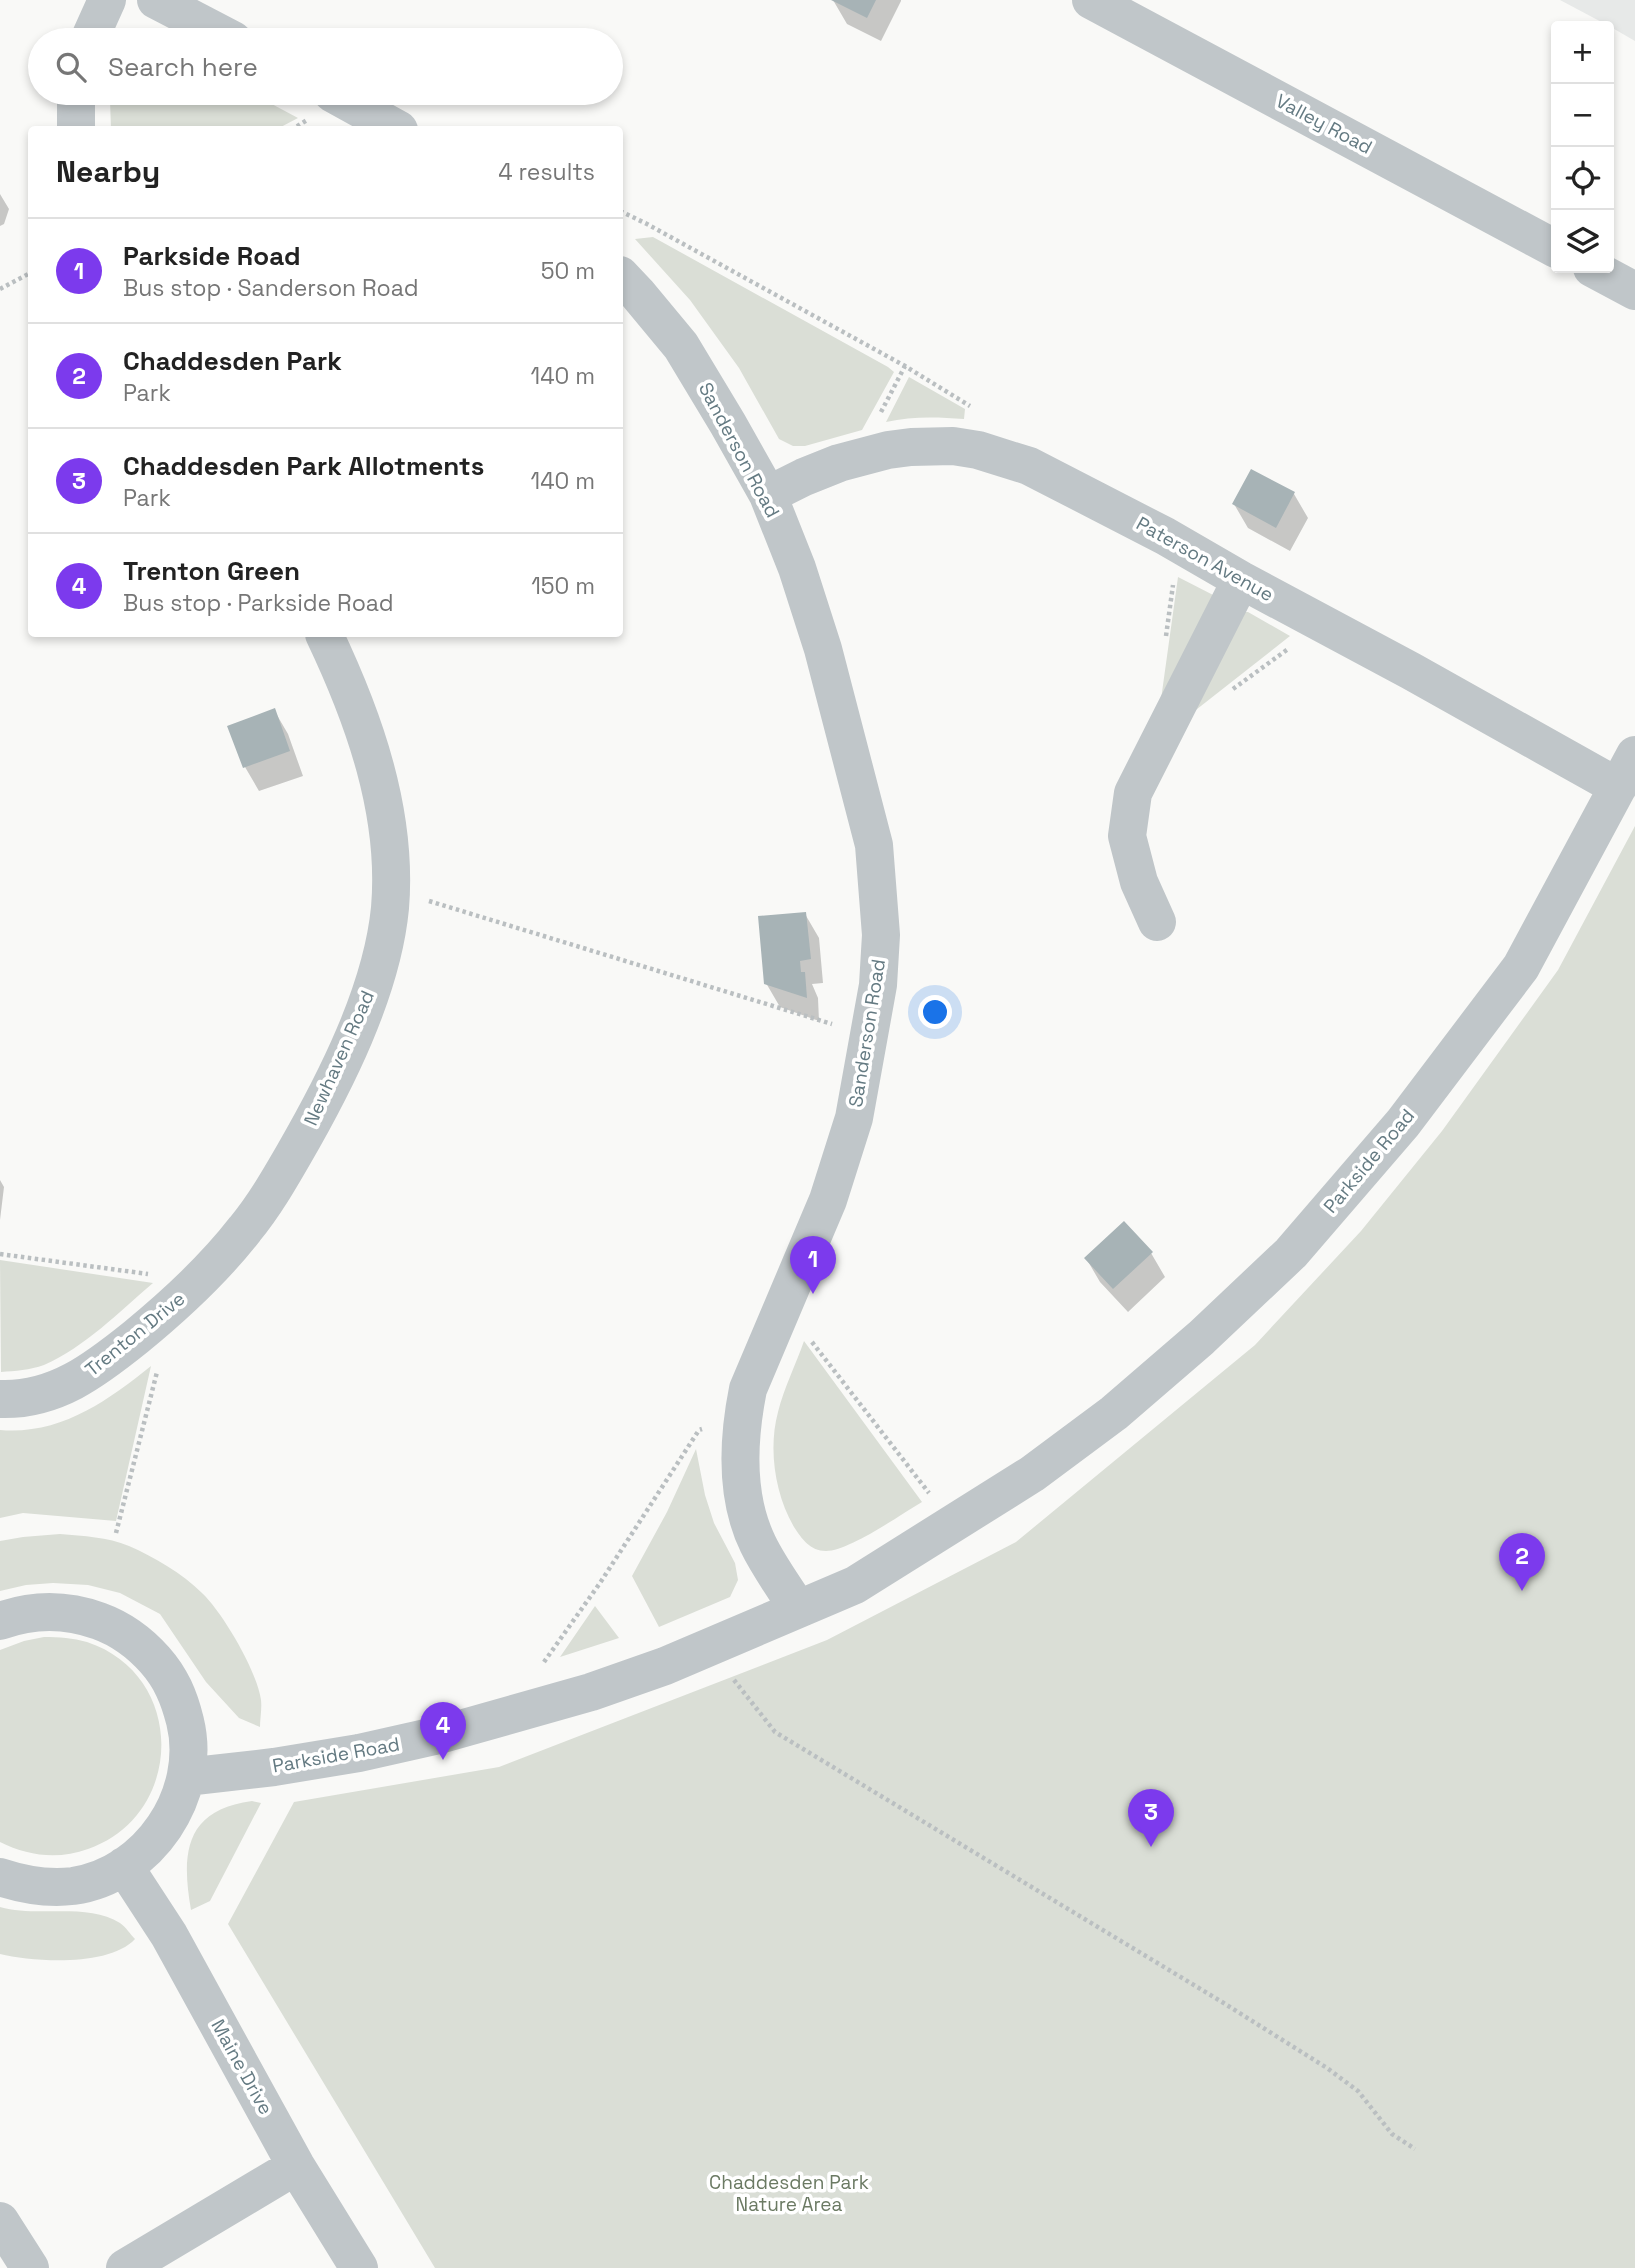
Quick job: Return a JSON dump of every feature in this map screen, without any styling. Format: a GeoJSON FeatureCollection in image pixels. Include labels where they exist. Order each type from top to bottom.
{"type":"FeatureCollection","features":[{"type":"Feature","properties":{"kind":"street"},"geometry":{"type":"LineString","coordinates":[[94,28],[107,0]]}},
{"type":"Feature","properties":{"kind":"street"},"geometry":{"type":"LineString","coordinates":[[156,0],[210,28]]}},
{"type":"Feature","properties":{"kind":"street","name":"Valley Road"},"geometry":{"type":"LineString","coordinates":[[1091,0],[1551,246]]}},
{"type":"Feature","properties":{"kind":"street"},"geometry":{"type":"LineString","coordinates":[[76,105],[76,126]]}},
{"type":"Feature","properties":{"kind":"street"},"geometry":{"type":"LineString","coordinates":[[354,105],[392,126]]}},
{"type":"Feature","properties":{"kind":"street"},"geometry":{"type":"LineString","coordinates":[[1601,273],[1635,291]]}},
{"type":"Feature","properties":{"kind":"street","name":"Sanderson Road"},"geometry":{"type":"LineString","coordinates":[[623,278],[681,346],[729,424],[768,495],[797,568],[823,649],[874,845],[881,935],[878,985],[854,1118],[828,1200],[748,1389],[743,1417],[740,1451],[745,1502],[758,1544],[798,1609]]}},
{"type":"Feature","properties":{"kind":"street","name":"Paterson Avenue"},"geometry":{"type":"LineString","coordinates":[[768,495],[839,463],[888,450],[953,446],[978,450],[1029,466],[1165,536],[1323,624],[1626,771]]}},
{"type":"Feature","properties":{"kind":"street"},"geometry":{"type":"LineString","coordinates":[[1157,922],[1139,882],[1127,836],[1133,793],[1241,580]]}},
{"type":"Feature","properties":{"kind":"street","name":"Newhaven Road"},"geometry":{"type":"LineString","coordinates":[[247,1227],[276,1185],[312,1124],[355,1034],[382,955],[390,910],[387,832],[368,738],[325,637]]}},
{"type":"Feature","properties":{"kind":"street","name":"Parkside Road"},"geometry":{"type":"LineString","coordinates":[[186,1777],[274,1767],[359,1753],[439,1735],[591,1692],[715,1646],[855,1585],[1032,1474],[1114,1413],[1201,1338],[1291,1253],[1403,1123],[1521,967],[1626,771]]}},
{"type":"Feature","properties":{"kind":"street","name":"Trenton Drive"},"geometry":{"type":"LineString","coordinates":[[0,1399],[17,1399],[48,1393],[83,1377],[106,1361],[166,1313],[225,1254],[247,1227]]}},
{"type":"Feature","properties":{"kind":"street"},"geometry":{"type":"LineString","coordinates":[[0,1621],[18,1615],[47,1611],[80,1614],[114,1627],[142,1646],[165,1672],[180,1699],[188,1735],[186,1777],[179,1802],[168,1822],[149,1846],[124,1867],[101,1878],[76,1885],[53,1887],[23,1885],[0,1877]]}},
{"type":"Feature","properties":{"kind":"street","name":"Maine Drive"},"geometry":{"type":"LineString","coordinates":[[124,1867],[169,1935],[296,2166],[359,2268]]}},
{"type":"Feature","properties":{"kind":"street"},"geometry":{"type":"LineString","coordinates":[[125,2268],[296,2166]]}},
{"type":"Feature","properties":{"kind":"street"},"geometry":{"type":"LineString","coordinates":[[0,2221],[30,2268]]}},
{"type":"Feature","properties":{"kind":"path"},"geometry":{"type":"LineString","coordinates":[[623,212],[905,366],[973,408]]}},
{"type":"Feature","properties":{"kind":"path"},"geometry":{"type":"LineString","coordinates":[[0,289],[28,274]]}},
{"type":"Feature","properties":{"kind":"path"},"geometry":{"type":"LineString","coordinates":[[1224,695],[1323,624]]}},
{"type":"Feature","properties":{"kind":"path"},"geometry":{"type":"LineString","coordinates":[[391,889],[870,1036]]}},
{"type":"Feature","properties":{"kind":"path"},"geometry":{"type":"LineString","coordinates":[[0,1254],[197,1281]]}},
{"type":"Feature","properties":{"kind":"path"},"geometry":{"type":"LineString","coordinates":[[784,1306],[953,1525]]}},
{"type":"Feature","properties":{"kind":"path"},"geometry":{"type":"LineString","coordinates":[[116,1533],[158,1370]]}},
{"type":"Feature","properties":{"kind":"path"},"geometry":{"type":"LineString","coordinates":[[505,1716],[600,1583],[699,1430],[743,1417]]}},
{"type":"Feature","properties":{"kind":"path"},"geometry":{"type":"LineString","coordinates":[[715,1646],[727,1670],[775,1732],[1222,2002],[1326,2068],[1358,2091],[1392,2134],[1415,2150]]}},
{"type":"Feature","properties":{"kind":"shaded area"},"geometry":{"type":"Polygon","coordinates":[[[1560,0],[1635,0],[1635,41],[1614,29],[1614,21],[1600,21],[1560,0]]]}},
{"type":"Feature","properties":{"kind":"green space"},"geometry":{"type":"Polygon","coordinates":[[[110,105],[274,105],[298,118],[283,126],[111,126],[110,105]]]}},
{"type":"Feature","properties":{"kind":"green space"},"geometry":{"type":"Polygon","coordinates":[[[653,237],[894,372],[862,430],[805,446],[793,446],[779,439],[739,368],[690,300],[635,239],[653,237]]]}},
{"type":"Feature","properties":{"kind":"green space"},"geometry":{"type":"Polygon","coordinates":[[[909,377],[965,409],[964,419],[925,418],[886,422],[909,377]]]}},
{"type":"Feature","properties":{"kind":"green space"},"geometry":{"type":"Polygon","coordinates":[[[1178,577],[1219,598],[1158,721],[1178,577]]]}},
{"type":"Feature","properties":{"kind":"green space"},"geometry":{"type":"Polygon","coordinates":[[[1244,612],[1290,636],[1178,724],[1244,612]]]}},
{"type":"Feature","properties":{"kind":"green space","name":"Chaddesden Park Nature Area"},"geometry":{"type":"Polygon","coordinates":[[[1635,826],[1635,2268],[435,2268],[228,1924],[294,1802],[499,1767],[827,1640],[1016,1542],[1255,1345],[1361,1231],[1442,1131],[1558,970],[1635,826]]]}},
{"type":"Feature","properties":{"kind":"green space"},"geometry":{"type":"Polygon","coordinates":[[[0,1260],[153,1283],[74,1349],[44,1365],[1,1372],[0,1260]]]}},
{"type":"Feature","properties":{"kind":"green space"},"geometry":{"type":"Polygon","coordinates":[[[804,1341],[922,1502],[861,1539],[826,1551],[811,1547],[794,1527],[782,1500],[775,1471],[774,1441],[778,1412],[804,1341]]]}},
{"type":"Feature","properties":{"kind":"green space"},"geometry":{"type":"Polygon","coordinates":[[[151,1366],[116,1521],[23,1513],[0,1518],[0,1430],[43,1427],[81,1413],[117,1392],[151,1366]]]}},
{"type":"Feature","properties":{"kind":"green space"},"geometry":{"type":"Polygon","coordinates":[[[696,1449],[705,1495],[714,1523],[735,1563],[738,1580],[730,1597],[659,1627],[632,1576],[667,1512],[696,1449]]]}},
{"type":"Feature","properties":{"kind":"green space"},"geometry":{"type":"Polygon","coordinates":[[[60,1534],[87,1536],[129,1546],[167,1566],[202,1593],[229,1628],[253,1674],[261,1700],[260,1727],[239,1718],[206,1682],[160,1614],[120,1593],[88,1585],[53,1583],[0,1591],[0,1541],[60,1534]]]}},
{"type":"Feature","properties":{"kind":"green space"},"geometry":{"type":"Polygon","coordinates":[[[595,1606],[619,1638],[560,1657],[595,1606]]]}},
{"type":"Feature","properties":{"kind":"green space"},"geometry":{"type":"Polygon","coordinates":[[[44,1637],[87,1642],[120,1659],[143,1683],[157,1713],[161,1745],[157,1777],[143,1807],[120,1832],[88,1849],[66,1855],[21,1851],[0,1842],[0,1650],[44,1637]]]}},
{"type":"Feature","properties":{"kind":"green space"},"geometry":{"type":"Polygon","coordinates":[[[252,1801],[261,1803],[210,1901],[191,1910],[187,1870],[188,1853],[193,1838],[201,1824],[213,1814],[230,1806],[252,1801]]]}},
{"type":"Feature","properties":{"kind":"green space"},"geometry":{"type":"Polygon","coordinates":[[[0,1907],[93,1913],[120,1923],[135,1939],[123,1948],[90,1958],[51,1960],[0,1954],[0,1907]]]}},
{"type":"Feature","properties":{"kind":"building"},"geometry":{"type":"Polygon","coordinates":[[[831,0],[876,0],[867,18],[831,0]]]}},
{"type":"Feature","properties":{"kind":"building"},"geometry":{"type":"Polygon","coordinates":[[[1251,469],[1295,492],[1276,528],[1232,504],[1251,469]]]}},
{"type":"Feature","properties":{"kind":"building"},"geometry":{"type":"Polygon","coordinates":[[[275,708],[290,751],[243,768],[227,726],[275,708]]]}},
{"type":"Feature","properties":{"kind":"building"},"geometry":{"type":"Polygon","coordinates":[[[806,912],[811,959],[800,961],[801,972],[805,972],[807,998],[764,984],[758,916],[806,912]]]}},
{"type":"Feature","properties":{"kind":"building"},"geometry":{"type":"Polygon","coordinates":[[[1124,1221],[1153,1252],[1113,1289],[1084,1258],[1124,1221]]]}},
{"type":"Feature","properties":{"kind":"place","name":"Parkside Road"},"geometry":{"type":"Point","coordinates":[813,1294]}},
{"type":"Feature","properties":{"kind":"place","name":"Chaddesden Park"},"geometry":{"type":"Point","coordinates":[1522,1591]}},
{"type":"Feature","properties":{"kind":"place","name":"Trenton Green"},"geometry":{"type":"Point","coordinates":[443,1760]}},
{"type":"Feature","properties":{"kind":"place","name":"Chaddesden Park Allotments"},"geometry":{"type":"Point","coordinates":[1151,1847]}}]}
